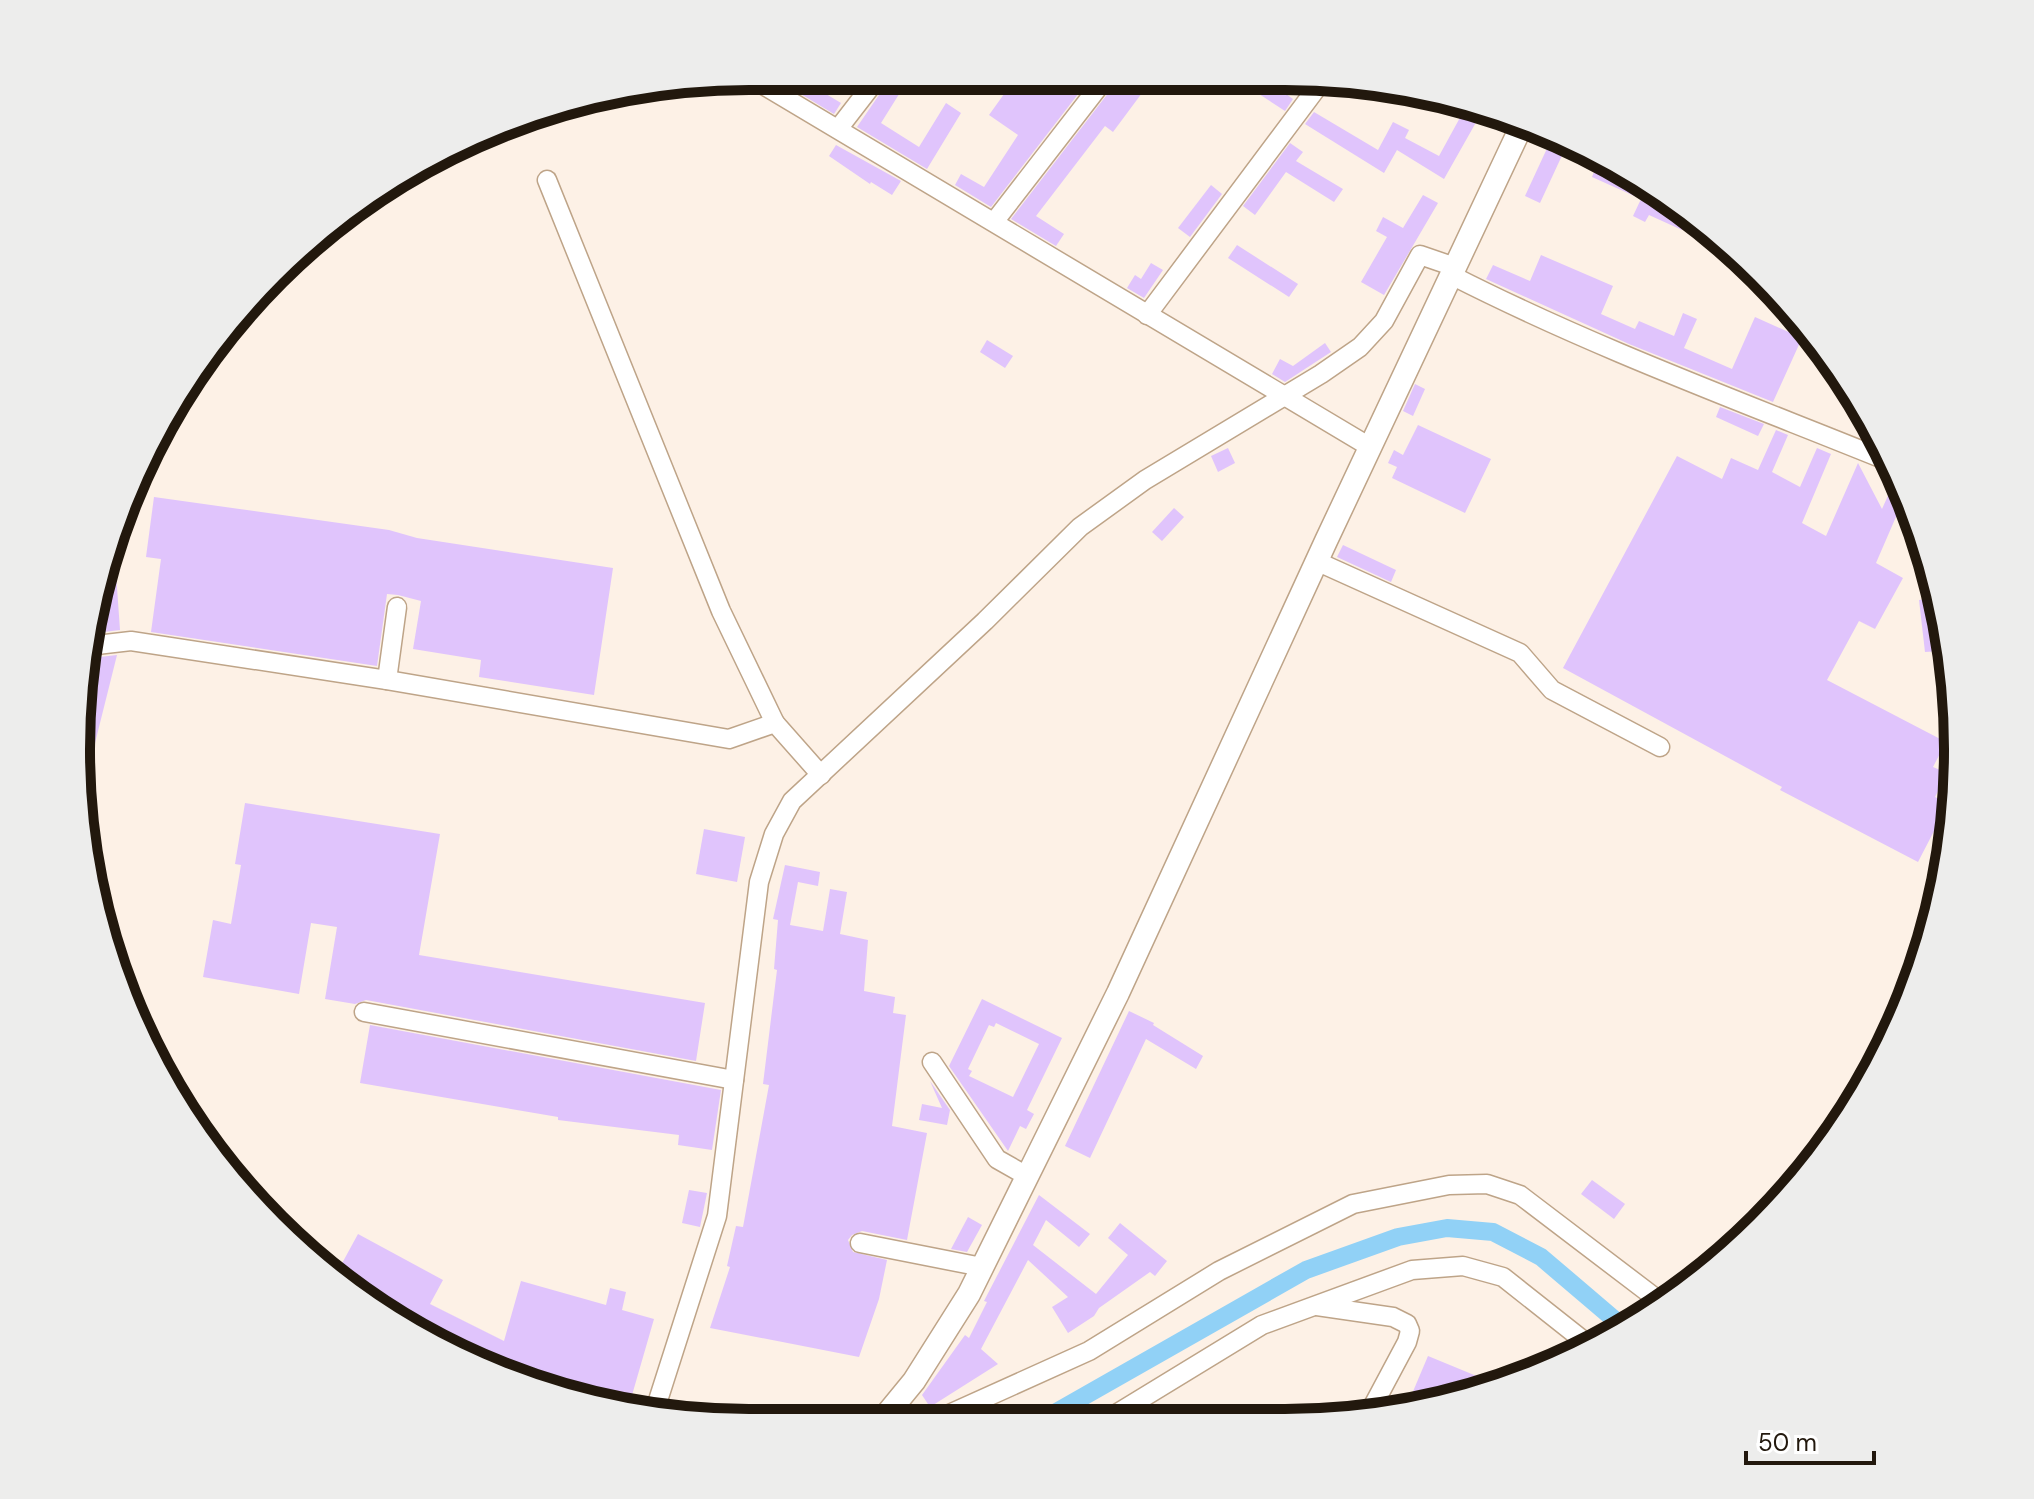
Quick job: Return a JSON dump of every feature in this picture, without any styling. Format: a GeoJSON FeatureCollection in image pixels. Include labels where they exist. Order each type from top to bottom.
{"type":"FeatureCollection","features":[{"type":"Feature","properties":{"kind":"main road"},"geometry":{"type":"LineString","coordinates":[[894,1409],[969,1294],[1118,993],[1316,561],[1518,133]]}},
{"type":"Feature","properties":{"kind":"street"},"geometry":{"type":"LineString","coordinates":[[772,90],[1370,447]]}},
{"type":"Feature","properties":{"kind":"street"},"geometry":{"type":"LineString","coordinates":[[838,129],[868,90]]}},
{"type":"Feature","properties":{"kind":"street"},"geometry":{"type":"LineString","coordinates":[[994,222],[1096,90]]}},
{"type":"Feature","properties":{"kind":"street"},"geometry":{"type":"LineString","coordinates":[[1147,315],[1315,91]]}},
{"type":"Feature","properties":{"kind":"street"},"geometry":{"type":"LineString","coordinates":[[547,180],[721,611],[775,723],[821,775]]}},
{"type":"Feature","properties":{"kind":"street"},"geometry":{"type":"LineString","coordinates":[[657,1402],[717,1216],[759,882],[774,834],[792,801],[1080,527],[1145,480],[1321,374],[1360,347],[1384,321],[1420,255],[1522,311],[1875,456]]}},
{"type":"Feature","properties":{"kind":"street"},"geometry":{"type":"LineString","coordinates":[[1316,561],[1520,653],[1552,690],[1660,747]]}},
{"type":"Feature","properties":{"kind":"street"},"geometry":{"type":"LineString","coordinates":[[387,680],[397,607]]}},
{"type":"Feature","properties":{"kind":"street"},"geometry":{"type":"LineString","coordinates":[[99,645],[131,641],[387,680],[729,739],[775,723]]}},
{"type":"Feature","properties":{"kind":"street"},"geometry":{"type":"LineString","coordinates":[[364,1012],[734,1080]]}},
{"type":"Feature","properties":{"kind":"street"},"geometry":{"type":"LineString","coordinates":[[932,1062],[997,1159],[1027,1176]]}},
{"type":"Feature","properties":{"kind":"street"},"geometry":{"type":"LineString","coordinates":[[960,1409],[1089,1351],[1219,1271],[1353,1204],[1449,1185],[1487,1184],[1520,1195],[1653,1296]]}},
{"type":"Feature","properties":{"kind":"street"},"geometry":{"type":"LineString","coordinates":[[860,1243],[982,1267]]}},
{"type":"Feature","properties":{"kind":"street"},"geometry":{"type":"LineString","coordinates":[[1124,1409],[1262,1325],[1412,1270],[1463,1266],[1503,1277],[1581,1338]]}},
{"type":"Feature","properties":{"kind":"street"},"geometry":{"type":"LineString","coordinates":[[1315,1306],[1393,1317],[1407,1324],[1410,1331],[1407,1342],[1375,1402]]}},
{"type":"Feature","properties":{"kind":"building"},"geometry":{"type":"Polygon","coordinates":[[[794,90],[819,90],[841,103],[834,114],[794,90]]]}},
{"type":"Feature","properties":{"kind":"building"},"geometry":{"type":"Polygon","coordinates":[[[882,90],[902,90],[881,123],[919,147],[946,103],[961,113],[927,169],[857,127],[882,90]]]}},
{"type":"Feature","properties":{"kind":"building"},"geometry":{"type":"Polygon","coordinates":[[[1007,90],[1081,90],[991,207],[955,185],[961,174],[984,187],[1018,135],[989,115],[1007,90]]]}},
{"type":"Feature","properties":{"kind":"building"},"geometry":{"type":"Polygon","coordinates":[[[1111,90],[1138,90],[1142,93],[1113,132],[1105,126],[1036,216],[1064,234],[1056,246],[1011,219],[1111,90]]]}},
{"type":"Feature","properties":{"kind":"building"},"geometry":{"type":"Polygon","coordinates":[[[1253,90],[1280,90],[1293,99],[1285,111],[1253,90]]]}},
{"type":"Feature","properties":{"kind":"building"},"geometry":{"type":"Polygon","coordinates":[[[1314,112],[1378,150],[1393,122],[1409,130],[1405,138],[1439,156],[1462,114],[1478,119],[1444,179],[1397,150],[1384,173],[1305,124],[1314,112]]]}},
{"type":"Feature","properties":{"kind":"building"},"geometry":{"type":"Polygon","coordinates":[[[1290,143],[1303,152],[1296,161],[1343,189],[1334,202],[1286,172],[1255,215],[1243,206],[1290,143]]]}},
{"type":"Feature","properties":{"kind":"building"},"geometry":{"type":"Polygon","coordinates":[[[836,145],[901,181],[892,195],[829,156],[836,145]]]}},
{"type":"Feature","properties":{"kind":"building"},"geometry":{"type":"Polygon","coordinates":[[[1548,145],[1564,152],[1540,203],[1525,196],[1548,145]]]}},
{"type":"Feature","properties":{"kind":"building"},"geometry":{"type":"Polygon","coordinates":[[[1595,168],[1614,178],[1684,225],[1682,230],[1649,215],[1645,222],[1633,216],[1641,199],[1592,177],[1595,168]]]}},
{"type":"Feature","properties":{"kind":"building"},"geometry":{"type":"Polygon","coordinates":[[[1211,185],[1222,194],[1190,237],[1178,228],[1211,185]]]}},
{"type":"Feature","properties":{"kind":"building"},"geometry":{"type":"Polygon","coordinates":[[[1423,195],[1438,203],[1384,295],[1361,282],[1387,237],[1376,231],[1383,217],[1403,228],[1423,195]]]}},
{"type":"Feature","properties":{"kind":"building"},"geometry":{"type":"Polygon","coordinates":[[[1237,245],[1298,284],[1289,297],[1228,258],[1237,245]]]}},
{"type":"Feature","properties":{"kind":"building"},"geometry":{"type":"Polygon","coordinates":[[[1541,255],[1613,286],[1601,314],[1635,329],[1639,321],[1674,336],[1683,313],[1697,319],[1684,348],[1732,369],[1755,317],[1801,340],[1773,402],[1629,344],[1486,279],[1493,265],[1530,281],[1541,255]]]}},
{"type":"Feature","properties":{"kind":"building"},"geometry":{"type":"Polygon","coordinates":[[[1151,263],[1163,270],[1144,298],[1127,288],[1135,275],[1141,279],[1151,263]]]}},
{"type":"Feature","properties":{"kind":"building"},"geometry":{"type":"Polygon","coordinates":[[[987,340],[1013,356],[1005,368],[980,352],[987,340]]]}},
{"type":"Feature","properties":{"kind":"building"},"geometry":{"type":"Polygon","coordinates":[[[1325,343],[1331,352],[1285,382],[1272,374],[1280,359],[1293,366],[1325,343]]]}},
{"type":"Feature","properties":{"kind":"building"},"geometry":{"type":"Polygon","coordinates":[[[1415,384],[1425,389],[1413,416],[1403,411],[1415,384]]]}},
{"type":"Feature","properties":{"kind":"building"},"geometry":{"type":"Polygon","coordinates":[[[1720,407],[1764,424],[1758,436],[1716,417],[1720,407]]]}},
{"type":"Feature","properties":{"kind":"building"},"geometry":{"type":"Polygon","coordinates":[[[1418,425],[1491,459],[1465,513],[1392,478],[1397,467],[1388,463],[1394,450],[1403,455],[1418,425]]]}},
{"type":"Feature","properties":{"kind":"building"},"geometry":{"type":"Polygon","coordinates":[[[1776,430],[1788,435],[1772,472],[1800,487],[1817,448],[1831,454],[1802,523],[1826,536],[1858,463],[1882,509],[1891,490],[1894,497],[1899,510],[1876,563],[1903,578],[1875,629],[1859,621],[1827,680],[1944,741],[1933,767],[1944,772],[1943,780],[1935,797],[1942,801],[1940,820],[1918,862],[1780,790],[1782,787],[1563,668],[1677,456],[1722,479],[1731,458],[1758,470],[1776,430]]]}},
{"type":"Feature","properties":{"kind":"building"},"geometry":{"type":"Polygon","coordinates":[[[1228,448],[1235,463],[1218,472],[1211,456],[1228,448]]]}},
{"type":"Feature","properties":{"kind":"building"},"geometry":{"type":"Polygon","coordinates":[[[154,497],[389,530],[417,538],[613,568],[594,695],[479,677],[481,660],[413,649],[421,601],[398,595],[387,594],[377,666],[151,632],[161,559],[146,557],[154,497]]]}},
{"type":"Feature","properties":{"kind":"building"},"geometry":{"type":"Polygon","coordinates":[[[1174,508],[1184,517],[1162,541],[1152,532],[1174,508]]]}},
{"type":"Feature","properties":{"kind":"building"},"geometry":{"type":"Polygon","coordinates":[[[1343,545],[1396,570],[1391,582],[1337,557],[1343,545]]]}},
{"type":"Feature","properties":{"kind":"building"},"geometry":{"type":"Polygon","coordinates":[[[116,568],[120,630],[104,632],[116,568]]]}},
{"type":"Feature","properties":{"kind":"building"},"geometry":{"type":"Polygon","coordinates":[[[1926,599],[1936,651],[1925,652],[1919,600],[1926,599]]]}},
{"type":"Feature","properties":{"kind":"building"},"geometry":{"type":"Polygon","coordinates":[[[117,655],[90,762],[91,706],[97,657],[117,655]]]}},
{"type":"Feature","properties":{"kind":"building"},"geometry":{"type":"Polygon","coordinates":[[[245,803],[440,834],[419,955],[705,1003],[696,1061],[366,1000],[355,1004],[325,999],[337,927],[311,923],[299,994],[203,977],[213,920],[231,924],[241,865],[235,864],[245,803]]]}},
{"type":"Feature","properties":{"kind":"building"},"geometry":{"type":"Polygon","coordinates":[[[704,829],[745,837],[737,882],[696,874],[704,829]]]}},
{"type":"Feature","properties":{"kind":"building"},"geometry":{"type":"Polygon","coordinates":[[[785,865],[820,872],[818,886],[798,882],[790,925],[823,931],[830,889],[847,892],[840,934],[868,940],[864,991],[895,997],[893,1013],[906,1015],[892,1126],[927,1133],[907,1240],[862,1231],[848,1240],[853,1252],[887,1260],[879,1299],[859,1357],[710,1328],[730,1267],[727,1266],[736,1226],[743,1227],[769,1085],[763,1084],[777,970],[774,969],[778,920],[773,919],[785,865]]]}},
{"type":"Feature","properties":{"kind":"building"},"geometry":{"type":"Polygon","coordinates":[[[982,999],[1062,1038],[1027,1110],[1034,1114],[1026,1129],[1020,1126],[1008,1151],[949,1066],[982,999]],[[996,1023],[994,1027],[989,1025],[968,1069],[972,1071],[969,1076],[1013,1097],[1039,1044],[996,1023]]]}},
{"type":"Feature","properties":{"kind":"building"},"geometry":{"type":"Polygon","coordinates":[[[1129,1011],[1154,1023],[1203,1056],[1196,1069],[1146,1039],[1090,1158],[1065,1146],[1129,1011]]]}},
{"type":"Feature","properties":{"kind":"building"},"geometry":{"type":"Polygon","coordinates":[[[370,1025],[721,1090],[712,1150],[678,1145],[679,1135],[558,1120],[558,1117],[360,1083],[370,1025]]]}},
{"type":"Feature","properties":{"kind":"building"},"geometry":{"type":"Polygon","coordinates":[[[930,1081],[950,1110],[947,1125],[919,1120],[922,1104],[942,1108],[930,1081]]]}},
{"type":"Feature","properties":{"kind":"building"},"geometry":{"type":"Polygon","coordinates":[[[1592,1180],[1625,1204],[1614,1219],[1581,1194],[1592,1180]]]}},
{"type":"Feature","properties":{"kind":"building"},"geometry":{"type":"Polygon","coordinates":[[[689,1190],[707,1193],[700,1227],[682,1223],[689,1190]]]}},
{"type":"Feature","properties":{"kind":"building"},"geometry":{"type":"Polygon","coordinates":[[[1039,1195],[1090,1234],[1079,1247],[1046,1220],[1033,1245],[1096,1294],[1128,1255],[1108,1238],[1120,1223],[1167,1261],[1155,1276],[1150,1272],[1068,1333],[1052,1307],[1068,1297],[1028,1260],[981,1349],[998,1364],[930,1407],[922,1395],[965,1335],[969,1338],[987,1302],[984,1301],[1039,1195]]]}},
{"type":"Feature","properties":{"kind":"building"},"geometry":{"type":"Polygon","coordinates":[[[968,1217],[982,1225],[967,1252],[951,1249],[968,1217]]]}},
{"type":"Feature","properties":{"kind":"building"},"geometry":{"type":"Polygon","coordinates":[[[358,1234],[443,1280],[430,1304],[504,1341],[521,1281],[606,1305],[610,1288],[626,1292],[622,1310],[654,1319],[631,1398],[579,1387],[497,1359],[420,1321],[340,1266],[358,1234]]]}},
{"type":"Feature","properties":{"kind":"building"},"geometry":{"type":"Polygon","coordinates":[[[1428,1356],[1482,1378],[1455,1387],[1411,1396],[1428,1356]]]}},
{"type":"Feature","properties":{"kind":"waterway"},"geometry":{"type":"LineString","coordinates":[[1062,1409],[1306,1270],[1398,1237],[1447,1228],[1493,1232],[1541,1257],[1615,1320]]}}]}
